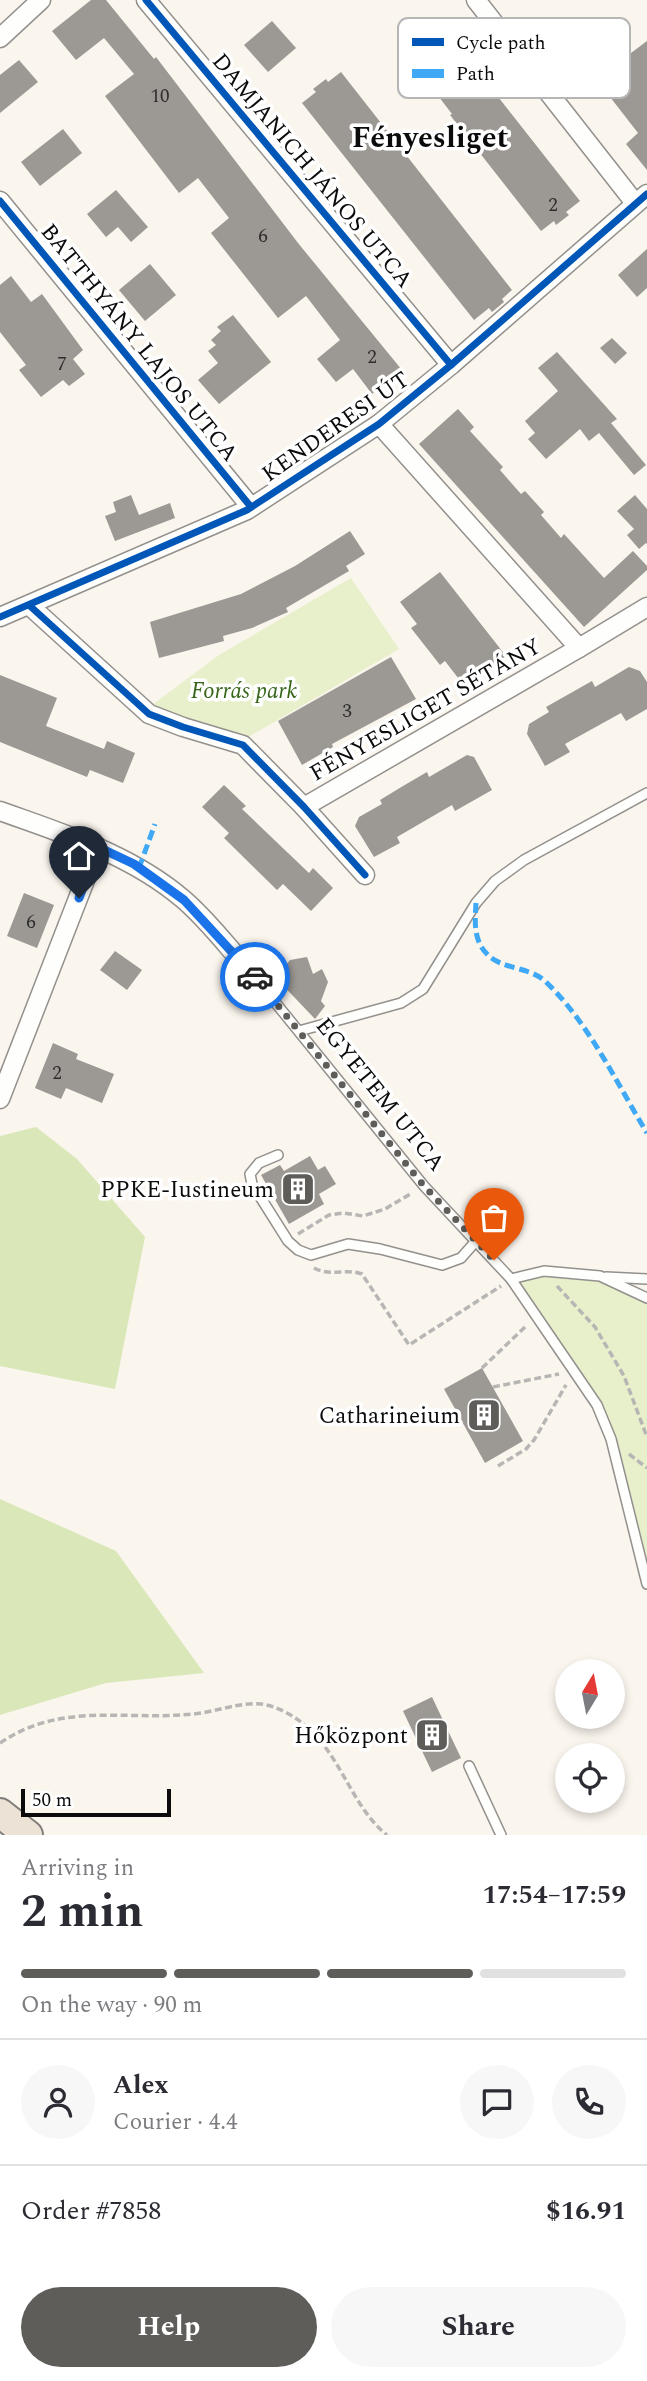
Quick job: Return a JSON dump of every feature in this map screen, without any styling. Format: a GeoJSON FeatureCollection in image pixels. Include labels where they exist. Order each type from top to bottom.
{"type":"FeatureCollection","features":[{"type":"Feature","properties":{"kind":"main road"},"geometry":{"type":"LineString","coordinates":[[0,1813],[28,1835]]}},
{"type":"Feature","properties":{"kind":"street"},"geometry":{"type":"LineString","coordinates":[[0,38],[41,0]]}},
{"type":"Feature","properties":{"kind":"street","name":"DAMJANICH JÁNOS UTCA"},"geometry":{"type":"LineString","coordinates":[[146,0],[451,365]]}},
{"type":"Feature","properties":{"kind":"street"},"geometry":{"type":"LineString","coordinates":[[476,0],[491,18]]}},
{"type":"Feature","properties":{"kind":"street"},"geometry":{"type":"LineString","coordinates":[[558,98],[641,198]]}},
{"type":"Feature","properties":{"kind":"street","name":"KENDERESI ÚT"},"geometry":{"type":"LineString","coordinates":[[0,617],[251,508],[379,424],[451,365],[641,198]]}},
{"type":"Feature","properties":{"kind":"street","name":"BATTHYÁNY LAJOS UTCA"},"geometry":{"type":"LineString","coordinates":[[0,201],[251,508]]}},
{"type":"Feature","properties":{"kind":"street","name":"FÉNYESLIGET SÉTÁNY"},"geometry":{"type":"LineString","coordinates":[[379,424],[579,648]]}},
{"type":"Feature","properties":{"kind":"street","name":"FÉNYESLIGET SÉTÁNY"},"geometry":{"type":"LineString","coordinates":[[30,606],[149,714],[243,745],[304,807],[647,607]]}},
{"type":"Feature","properties":{"kind":"street"},"geometry":{"type":"LineString","coordinates":[[304,807],[365,875]]}},
{"type":"Feature","properties":{"kind":"street","name":"EGYETEM UTCA"},"geometry":{"type":"LineString","coordinates":[[0,811],[98,847],[134,864],[184,900],[253,975]]}},
{"type":"Feature","properties":{"kind":"street"},"geometry":{"type":"LineString","coordinates":[[0,1100],[98,847]]}},
{"type":"Feature","properties":{"kind":"lane"},"geometry":{"type":"LineString","coordinates":[[299,1031],[401,1003],[423,989],[476,903],[495,881],[524,859],[647,793]]}},
{"type":"Feature","properties":{"kind":"lane","name":"EGYETEM UTCA"},"geometry":{"type":"LineString","coordinates":[[253,975],[424,1186],[511,1279],[597,1405],[611,1439],[647,1584]]}},
{"type":"Feature","properties":{"kind":"lane"},"geometry":{"type":"LineString","coordinates":[[278,1155],[259,1163],[250,1174],[251,1184],[288,1241],[298,1250],[311,1255],[348,1244],[442,1265],[461,1258],[476,1241]]}},
{"type":"Feature","properties":{"kind":"lane"},"geometry":{"type":"LineString","coordinates":[[511,1279],[544,1271],[647,1279]]}},
{"type":"Feature","properties":{"kind":"lane"},"geometry":{"type":"LineString","coordinates":[[600,1276],[647,1298]]}},
{"type":"Feature","properties":{"kind":"lane"},"geometry":{"type":"LineString","coordinates":[[469,1766],[501,1835]]}},
{"type":"Feature","properties":{"kind":"path"},"geometry":{"type":"LineString","coordinates":[[288,1241],[329,1214],[363,1216],[385,1209],[424,1186]]}},
{"type":"Feature","properties":{"kind":"path"},"geometry":{"type":"LineString","coordinates":[[311,1255],[313,1268],[324,1273],[354,1271],[362,1274],[409,1345],[511,1279]]}},
{"type":"Feature","properties":{"kind":"path"},"geometry":{"type":"LineString","coordinates":[[544,1271],[595,1327],[624,1376],[647,1437]]}},
{"type":"Feature","properties":{"kind":"path"},"geometry":{"type":"LineString","coordinates":[[482,1368],[537,1315]]}},
{"type":"Feature","properties":{"kind":"path"},"geometry":{"type":"LineString","coordinates":[[493,1387],[574,1371]]}},
{"type":"Feature","properties":{"kind":"path"},"geometry":{"type":"LineString","coordinates":[[498,1466],[526,1449],[534,1440],[574,1371]]}},
{"type":"Feature","properties":{"kind":"path"},"geometry":{"type":"LineString","coordinates":[[0,1743],[36,1725],[69,1716],[190,1715],[216,1712],[240,1704],[263,1704],[286,1712],[312,1731],[332,1757],[374,1824],[387,1835]]}},
{"type":"Feature","properties":{"kind":"green space","name":"Forrás park"},"geometry":{"type":"Polygon","coordinates":[[[351,578],[399,649],[245,739],[152,705],[219,655],[351,578]]]}},
{"type":"Feature","properties":{"kind":"green space"},"geometry":{"type":"Polygon","coordinates":[[[36,1127],[77,1159],[145,1237],[115,1389],[0,1366],[0,1136],[36,1127]]]}},
{"type":"Feature","properties":{"kind":"green space"},"geometry":{"type":"Polygon","coordinates":[[[544,1271],[600,1276],[647,1298],[647,1584],[597,1405],[511,1279],[544,1271]]]}},
{"type":"Feature","properties":{"kind":"green space"},"geometry":{"type":"Polygon","coordinates":[[[0,1499],[116,1551],[204,1673],[106,1683],[0,1715],[0,1499]]]}},
{"type":"Feature","properties":{"kind":"building"},"geometry":{"type":"Polygon","coordinates":[[[91,0],[106,0],[154,59],[156,57],[298,243],[402,370],[372,394],[353,369],[336,382],[317,359],[340,340],[306,296],[278,318],[211,233],[229,218],[198,178],[179,193],[105,96],[134,74],[104,38],[76,60],[52,31],[91,0]]]}},
{"type":"Feature","properties":{"kind":"building"},"geometry":{"type":"Polygon","coordinates":[[[272,21],[296,48],[268,72],[244,45],[272,21]]]}},
{"type":"Feature","properties":{"kind":"building"},"geometry":{"type":"Polygon","coordinates":[[[647,41],[647,170],[626,144],[638,133],[611,98],[630,98],[630,54],[647,41]]]}},
{"type":"Feature","properties":{"kind":"building"},"geometry":{"type":"Polygon","coordinates":[[[19,60],[38,82],[0,113],[0,75],[19,60]]]}},
{"type":"Feature","properties":{"kind":"building"},"geometry":{"type":"Polygon","coordinates":[[[341,72],[512,290],[502,299],[504,302],[492,312],[489,308],[474,320],[302,103],[316,92],[313,89],[341,72]]]}},
{"type":"Feature","properties":{"kind":"building"},"geometry":{"type":"Polygon","coordinates":[[[440,98],[499,98],[580,201],[566,212],[569,215],[556,225],[554,221],[541,231],[450,115],[452,114],[440,98]]]}},
{"type":"Feature","properties":{"kind":"building"},"geometry":{"type":"Polygon","coordinates":[[[63,129],[82,153],[40,186],[21,162],[63,129]]]}},
{"type":"Feature","properties":{"kind":"building"},"geometry":{"type":"Polygon","coordinates":[[[116,190],[148,227],[131,242],[118,227],[106,237],[87,214],[116,190]]]}},
{"type":"Feature","properties":{"kind":"building"},"geometry":{"type":"Polygon","coordinates":[[[647,249],[647,288],[637,297],[618,275],[647,249]]]}},
{"type":"Feature","properties":{"kind":"building"},"geometry":{"type":"Polygon","coordinates":[[[150,264],[176,295],[145,321],[119,290],[150,264]]]}},
{"type":"Feature","properties":{"kind":"building"},"geometry":{"type":"Polygon","coordinates":[[[11,276],[31,302],[42,294],[83,350],[73,359],[85,374],[69,386],[63,380],[41,397],[19,370],[26,365],[0,332],[0,285],[11,276]]]}},
{"type":"Feature","properties":{"kind":"building"},"geometry":{"type":"Polygon","coordinates":[[[233,315],[271,362],[219,404],[198,380],[218,363],[208,351],[216,345],[211,340],[221,331],[217,327],[233,315]]]}},
{"type":"Feature","properties":{"kind":"building"},"geometry":{"type":"Polygon","coordinates":[[[612,338],[627,353],[615,364],[600,348],[612,338]]]}},
{"type":"Feature","properties":{"kind":"building"},"geometry":{"type":"Polygon","coordinates":[[[557,352],[617,419],[611,423],[646,465],[634,475],[599,433],[589,441],[580,429],[546,459],[528,439],[535,433],[525,421],[558,391],[538,368],[557,352]]]}},
{"type":"Feature","properties":{"kind":"building"},"geometry":{"type":"Polygon","coordinates":[[[458,409],[474,427],[470,431],[503,467],[500,470],[521,494],[525,491],[544,512],[541,515],[561,538],[564,534],[604,578],[633,551],[647,566],[647,570],[584,627],[419,444],[458,409]]]}},
{"type":"Feature","properties":{"kind":"building"},"geometry":{"type":"Polygon","coordinates":[[[131,495],[139,515],[170,503],[175,518],[115,541],[105,516],[116,512],[113,502],[131,495]]]}},
{"type":"Feature","properties":{"kind":"building"},"geometry":{"type":"Polygon","coordinates":[[[635,495],[647,509],[647,544],[639,549],[627,535],[634,529],[617,511],[635,495]]]}},
{"type":"Feature","properties":{"kind":"building"},"geometry":{"type":"Polygon","coordinates":[[[350,531],[365,554],[346,566],[349,571],[286,608],[288,612],[252,628],[223,636],[224,641],[159,658],[150,622],[241,594],[295,566],[350,531]]]}},
{"type":"Feature","properties":{"kind":"building"},"geometry":{"type":"Polygon","coordinates":[[[440,572],[506,656],[465,687],[445,661],[440,665],[411,628],[417,624],[400,602],[440,572]]]}},
{"type":"Feature","properties":{"kind":"building"},"geometry":{"type":"Polygon","coordinates":[[[391,657],[416,699],[332,744],[333,747],[302,765],[278,721],[391,657]]]}},
{"type":"Feature","properties":{"kind":"building"},"geometry":{"type":"Polygon","coordinates":[[[629,667],[640,671],[647,682],[647,709],[626,721],[621,713],[565,744],[570,752],[545,766],[527,734],[529,724],[549,712],[546,707],[592,681],[595,687],[629,667]]]}},
{"type":"Feature","properties":{"kind":"building"},"geometry":{"type":"Polygon","coordinates":[[[0,675],[57,698],[46,726],[104,749],[107,741],[135,753],[123,783],[90,770],[87,777],[0,742],[0,675]]]}},
{"type":"Feature","properties":{"kind":"building"},"geometry":{"type":"Polygon","coordinates":[[[467,755],[474,757],[492,790],[455,811],[452,805],[397,837],[400,843],[374,857],[355,826],[359,817],[382,804],[380,800],[427,772],[429,777],[467,755]]]}},
{"type":"Feature","properties":{"kind":"building"},"geometry":{"type":"Polygon","coordinates":[[[224,785],[246,806],[242,809],[309,873],[313,868],[333,888],[311,911],[283,884],[277,890],[224,838],[229,833],[202,807],[224,785]]]}},
{"type":"Feature","properties":{"kind":"building"},"geometry":{"type":"Polygon","coordinates":[[[24,893],[54,905],[37,948],[7,936],[24,893]]]}},
{"type":"Feature","properties":{"kind":"building"},"geometry":{"type":"Polygon","coordinates":[[[115,951],[142,970],[127,990],[100,970],[115,951]]]}},
{"type":"Feature","properties":{"kind":"building"},"geometry":{"type":"Polygon","coordinates":[[[307,957],[313,974],[322,969],[328,982],[321,1001],[325,1006],[315,1019],[276,978],[290,960],[307,957]]]}},
{"type":"Feature","properties":{"kind":"building"},"geometry":{"type":"Polygon","coordinates":[[[53,1043],[78,1054],[76,1059],[114,1074],[102,1103],[66,1088],[61,1099],[35,1088],[53,1043]]]}},
{"type":"Feature","properties":{"kind":"building","name":"PPKE-Iustineum"},"geometry":{"type":"Polygon","coordinates":[[[310,1156],[318,1170],[325,1166],[336,1184],[319,1194],[324,1204],[289,1224],[261,1175],[280,1165],[284,1171],[310,1156]]]}},
{"type":"Feature","properties":{"kind":"building","name":"Catharineium"},"geometry":{"type":"Polygon","coordinates":[[[482,1368],[523,1441],[485,1463],[444,1389],[482,1368]]]}},
{"type":"Feature","properties":{"kind":"building","name":"Hőközpont"},"geometry":{"type":"Polygon","coordinates":[[[432,1697],[461,1758],[432,1772],[403,1711],[432,1697]]]}},
{"type":"Feature","properties":{"kind":"marked path"},"geometry":{"type":"LineString","coordinates":[[139,868],[155,824]]}},
{"type":"Feature","properties":{"kind":"marked path"},"geometry":{"type":"LineString","coordinates":[[476,903],[476,930],[482,949],[499,963],[539,976],[561,997],[601,1054],[647,1133]]}},
{"type":"Feature","properties":{"kind":"cycle path"},"geometry":{"type":"LineString","coordinates":[[146,0],[451,365]]}},
{"type":"Feature","properties":{"kind":"cycle path"},"geometry":{"type":"LineString","coordinates":[[0,617],[247,510],[379,424],[451,365],[647,194]]}},
{"type":"Feature","properties":{"kind":"cycle path"},"geometry":{"type":"LineString","coordinates":[[0,201],[251,507]]}},
{"type":"Feature","properties":{"kind":"cycle path"},"geometry":{"type":"LineString","coordinates":[[30,606],[149,714],[243,745],[365,875]]}},
{"type":"Feature","properties":{"kind":"way so far"},"geometry":{"type":"LineString","coordinates":[[255,977],[424,1186],[494,1260]]}},
{"type":"Feature","properties":{"kind":"place","name":"PPKE-Iustineum"},"geometry":{"type":"Point","coordinates":[298,1189]}},
{"type":"Feature","properties":{"kind":"place","name":"Catharineium"},"geometry":{"type":"Point","coordinates":[484,1415]}},
{"type":"Feature","properties":{"kind":"place","name":"Hőközpont"},"geometry":{"type":"Point","coordinates":[432,1735]}},
{"type":"Feature","properties":{"kind":"district","name":"Fényesliget"},"geometry":{"type":"Point","coordinates":[430,137]}},
{"type":"Feature","properties":{"kind":"route"},"geometry":{"type":"LineString","coordinates":[[79,898],[98,847],[134,864],[184,900],[255,977]]}}]}
